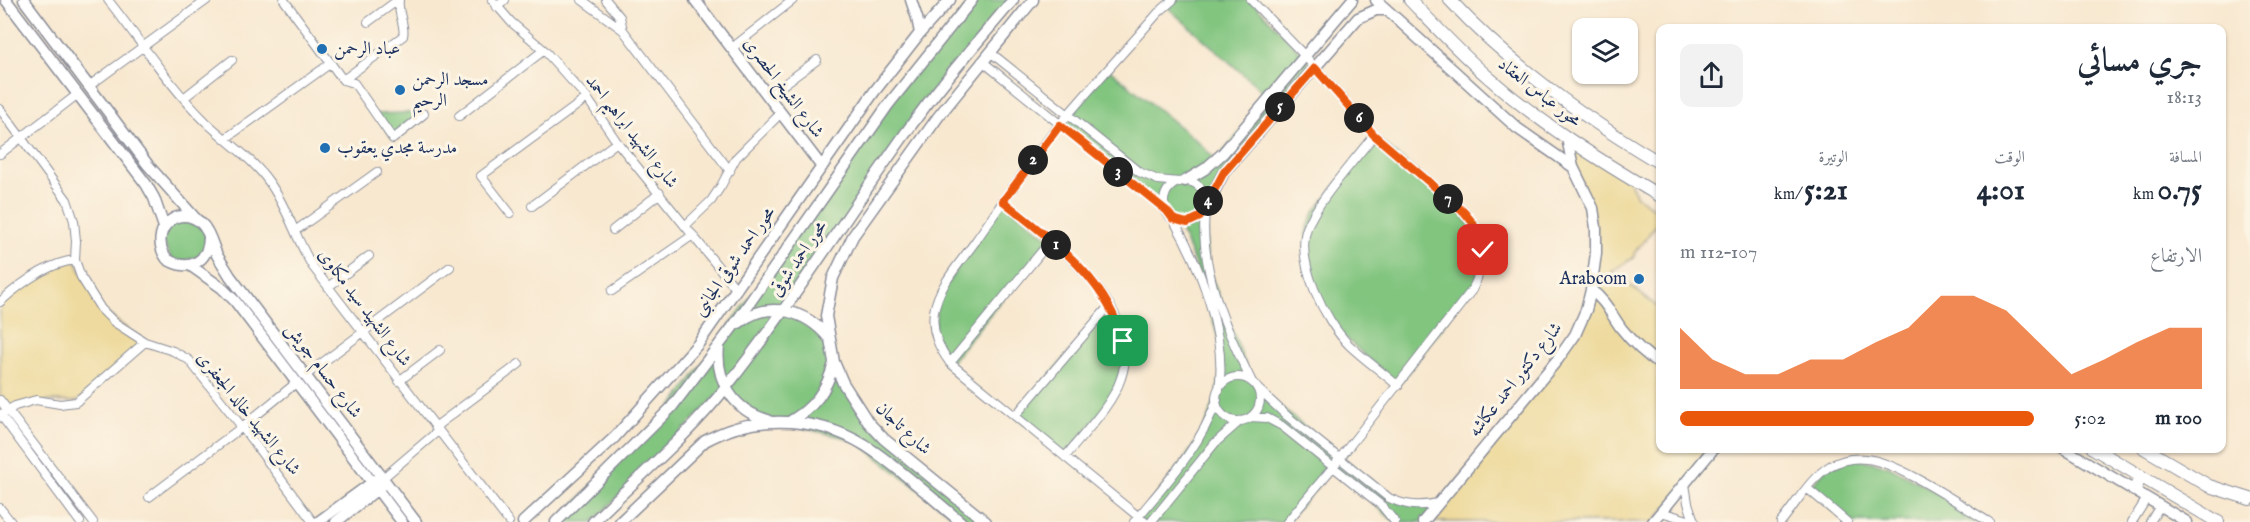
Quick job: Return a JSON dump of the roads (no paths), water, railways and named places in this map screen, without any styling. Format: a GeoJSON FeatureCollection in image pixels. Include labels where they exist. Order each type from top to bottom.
{"type":"FeatureCollection","features":[{"type":"Feature","properties":{"kind":"main road","name":"محور عباس العقاد"},"geometry":{"type":"LineString","coordinates":[[1410,0],[1489,78],[1567,138],[1656,194]]}},
{"type":"Feature","properties":{"kind":"main road","name":"محور عباس العقاد"},"geometry":{"type":"LineString","coordinates":[[1450,0],[1504,52],[1548,89],[1592,122],[1656,161]]}},
{"type":"Feature","properties":{"kind":"main road"},"geometry":{"type":"LineString","coordinates":[[2101,453],[2218,522]]}},
{"type":"Feature","properties":{"kind":"main road"},"geometry":{"type":"LineString","coordinates":[[2153,453],[2210,486],[2250,499]]}},
{"type":"Feature","properties":{"kind":"main road"},"geometry":{"type":"LineString","coordinates":[[2134,490],[2141,477]]}},
{"type":"Feature","properties":{"kind":"street"},"geometry":{"type":"LineString","coordinates":[[24,0],[157,177],[207,229],[209,246],[206,255],[200,261],[183,267],[167,260],[159,244],[164,227],[178,217],[187,216],[196,219]]}},
{"type":"Feature","properties":{"kind":"street"},"geometry":{"type":"LineString","coordinates":[[89,86],[207,0]]}},
{"type":"Feature","properties":{"kind":"street"},"geometry":{"type":"LineString","coordinates":[[284,0],[343,80],[354,83],[393,139],[424,114]]}},
{"type":"Feature","properties":{"kind":"street"},"geometry":{"type":"LineString","coordinates":[[343,80],[403,36],[405,29],[399,14],[398,0]]}},
{"type":"Feature","properties":{"kind":"street"},"geometry":{"type":"LineString","coordinates":[[368,22],[398,0]]}},
{"type":"Feature","properties":{"kind":"street"},"geometry":{"type":"LineString","coordinates":[[495,3],[505,0]]}},
{"type":"Feature","properties":{"kind":"street"},"geometry":{"type":"LineString","coordinates":[[582,0],[623,30],[730,171]]}},
{"type":"Feature","properties":{"kind":"street"},"geometry":{"type":"LineString","coordinates":[[606,0],[620,17],[623,30]]}},
{"type":"Feature","properties":{"kind":"street","name":"شارع الشيخ الحصرى"},"geometry":{"type":"LineString","coordinates":[[695,0],[822,167]]}},
{"type":"Feature","properties":{"kind":"street"},"geometry":{"type":"LineString","coordinates":[[732,48],[793,0]]}},
{"type":"Feature","properties":{"kind":"street"},"geometry":{"type":"LineString","coordinates":[[911,0],[920,33]]}},
{"type":"Feature","properties":{"kind":"street","name":"محور احمد شوقى الجانبى"},"geometry":{"type":"LineString","coordinates":[[523,522],[615,437],[698,344],[874,92],[920,33],[950,0]]}},
{"type":"Feature","properties":{"kind":"street","name":"محور احمد شوقى"},"geometry":{"type":"LineString","coordinates":[[556,522],[671,408],[732,328],[888,105],[972,0]]}},
{"type":"Feature","properties":{"kind":"street","name":"محور احمد شوقى"},"geometry":{"type":"LineString","coordinates":[[594,522],[664,453],[725,388],[784,310],[940,87],[1013,0]]}},
{"type":"Feature","properties":{"kind":"street"},"geometry":{"type":"LineString","coordinates":[[829,337],[826,316],[828,296],[833,278],[848,246],[938,117],[1033,0]]}},
{"type":"Feature","properties":{"kind":"street"},"geometry":{"type":"LineString","coordinates":[[982,61],[1060,125],[1167,211],[1197,268],[1218,332],[1221,368],[1217,400],[1192,451],[1139,520],[950,363],[940,348],[934,332],[933,314],[938,297],[1003,201],[1060,125],[1158,13],[1173,0]]}},
{"type":"Feature","properties":{"kind":"street"},"geometry":{"type":"LineString","coordinates":[[1251,0],[1305,56],[1374,135],[1464,212],[1473,223],[1483,250],[1482,264],[1472,290],[1340,459],[1287,522]]}},
{"type":"Feature","properties":{"kind":"street"},"geometry":{"type":"LineString","coordinates":[[1167,211],[1165,197],[1168,190],[1205,169],[1223,153],[1352,0]]}},
{"type":"Feature","properties":{"kind":"street"},"geometry":{"type":"LineString","coordinates":[[1376,0],[1517,128],[1573,168]]}},
{"type":"Feature","properties":{"kind":"street"},"geometry":{"type":"LineString","coordinates":[[3,1],[78,94],[146,184],[154,198],[164,227]]}},
{"type":"Feature","properties":{"kind":"street","name":"شارع الشهيد سيد مكاوى"},"geometry":{"type":"LineString","coordinates":[[111,1],[144,47],[205,121],[256,166],[269,181],[279,197],[304,252],[328,287],[509,522]]}},
{"type":"Feature","properties":{"kind":"street","name":"شارع الشهيد ابراهيم احمد"},"geometry":{"type":"LineString","coordinates":[[495,3],[526,36],[544,51],[587,98],[618,142],[737,290]]}},
{"type":"Feature","properties":{"kind":"street"},"geometry":{"type":"LineString","coordinates":[[1173,219],[1187,223],[1200,217],[1224,172],[1358,18],[1376,10],[1387,10]]}},
{"type":"Feature","properties":{"kind":"street"},"geometry":{"type":"LineString","coordinates":[[459,116],[544,51]]}},
{"type":"Feature","properties":{"kind":"street"},"geometry":{"type":"LineString","coordinates":[[990,52],[1139,172],[1158,180],[1199,186],[1206,199],[1203,238],[1207,266],[1234,344],[1254,385],[1260,404],[1251,417]]}},
{"type":"Feature","properties":{"kind":"street"},"geometry":{"type":"LineString","coordinates":[[184,97],[232,60]]}},
{"type":"Feature","properties":{"kind":"street"},"geometry":{"type":"LineString","coordinates":[[768,96],[817,60]]}},
{"type":"Feature","properties":{"kind":"street"},"geometry":{"type":"LineString","coordinates":[[225,139],[331,63]]}},
{"type":"Feature","properties":{"kind":"street"},"geometry":{"type":"LineString","coordinates":[[0,154],[78,94]]}},
{"type":"Feature","properties":{"kind":"street"},"geometry":{"type":"LineString","coordinates":[[510,213],[481,176],[587,98]]}},
{"type":"Feature","properties":{"kind":"street","name":"شارع الشهيد خالد الجعفرى"},"geometry":{"type":"LineString","coordinates":[[0,109],[67,201],[74,221],[75,260],[90,294],[101,309],[114,322],[145,342],[173,351],[189,360],[313,522]]}},
{"type":"Feature","properties":{"kind":"street"},"geometry":{"type":"LineString","coordinates":[[686,225],[711,201],[736,158],[781,113]]}},
{"type":"Feature","properties":{"kind":"street"},"geometry":{"type":"LineString","coordinates":[[1374,135],[1314,213],[1306,229],[1304,247],[1316,293],[1335,328],[1348,344],[1398,386]]}},
{"type":"Feature","properties":{"kind":"street","name":"شارع دكتور احمد عكاشه"},"geometry":{"type":"LineString","coordinates":[[1422,522],[1558,359],[1575,335],[1586,310],[1596,253],[1595,218],[1590,199],[1573,168],[1567,138]]}},
{"type":"Feature","properties":{"kind":"street"},"geometry":{"type":"LineString","coordinates":[[532,206],[618,142]]}},
{"type":"Feature","properties":{"kind":"street"},"geometry":{"type":"LineString","coordinates":[[295,231],[377,172]]}},
{"type":"Feature","properties":{"kind":"street"},"geometry":{"type":"LineString","coordinates":[[613,230],[660,193]]}},
{"type":"Feature","properties":{"kind":"street"},"geometry":{"type":"LineString","coordinates":[[1003,201],[1074,259],[1087,274],[1110,306],[1123,341],[1125,358],[1122,377],[1114,395],[1065,457]]}},
{"type":"Feature","properties":{"kind":"street"},"geometry":{"type":"LineString","coordinates":[[612,291],[693,235]]}},
{"type":"Feature","properties":{"kind":"street","name":"شارع حسام جويش"},"geometry":{"type":"LineString","coordinates":[[209,237],[230,276],[416,522]]}},
{"type":"Feature","properties":{"kind":"street"},"geometry":{"type":"LineString","coordinates":[[950,363],[1051,240]]}},
{"type":"Feature","properties":{"kind":"street"},"geometry":{"type":"LineString","coordinates":[[328,287],[369,256]]}},
{"type":"Feature","properties":{"kind":"street"},"geometry":{"type":"LineString","coordinates":[[0,302],[48,268],[59,262],[75,260]]}},
{"type":"Feature","properties":{"kind":"street","name":"شارع حسام جويش"},"geometry":{"type":"LineString","coordinates":[[191,266],[207,276],[235,301],[402,522]]}},
{"type":"Feature","properties":{"kind":"street"},"geometry":{"type":"LineString","coordinates":[[306,375],[450,267]]}},
{"type":"Feature","properties":{"kind":"street"},"geometry":{"type":"LineString","coordinates":[[1591,290],[1604,300],[1632,340],[1656,361]]}},
{"type":"Feature","properties":{"kind":"street"},"geometry":{"type":"LineString","coordinates":[[1015,416],[1110,306]]}},
{"type":"Feature","properties":{"kind":"street"},"geometry":{"type":"LineString","coordinates":[[732,328],[756,313],[784,310],[809,319],[829,337]]}},
{"type":"Feature","properties":{"kind":"street","name":"شارع تاجان"},"geometry":{"type":"LineString","coordinates":[[829,337],[834,362],[854,404],[868,422],[884,439],[986,522]]}},
{"type":"Feature","properties":{"kind":"street"},"geometry":{"type":"LineString","coordinates":[[2,413],[36,400],[60,404],[76,402],[145,342]]}},
{"type":"Feature","properties":{"kind":"street"},"geometry":{"type":"LineString","coordinates":[[719,346],[719,367],[725,388],[746,411],[760,418],[775,421]]}},
{"type":"Feature","properties":{"kind":"street"},"geometry":{"type":"LineString","coordinates":[[399,381],[440,350]]}},
{"type":"Feature","properties":{"kind":"street"},"geometry":{"type":"LineString","coordinates":[[789,422],[814,404],[824,391],[834,362]]}},
{"type":"Feature","properties":{"kind":"street"},"geometry":{"type":"LineString","coordinates":[[336,522],[436,429],[519,364]]}},
{"type":"Feature","properties":{"kind":"street"},"geometry":{"type":"LineString","coordinates":[[1219,390],[1222,385],[1233,378],[1240,378],[1254,385],[1287,416],[1389,498],[1418,506],[1438,503]]}},
{"type":"Feature","properties":{"kind":"street"},"geometry":{"type":"LineString","coordinates":[[149,497],[296,383]]}},
{"type":"Feature","properties":{"kind":"street"},"geometry":{"type":"LineString","coordinates":[[0,400],[2,413],[80,522]]}},
{"type":"Feature","properties":{"kind":"street"},"geometry":{"type":"LineString","coordinates":[[1217,400],[1222,413],[1227,418],[1240,421]]}},
{"type":"Feature","properties":{"kind":"street"},"geometry":{"type":"LineString","coordinates":[[2,413],[93,522]]}},
{"type":"Feature","properties":{"kind":"street"},"geometry":{"type":"LineString","coordinates":[[1151,522],[1215,443],[1240,421],[1251,417],[1275,422],[1382,506],[1395,522]]}},
{"type":"Feature","properties":{"kind":"street","name":"شارع تاجان"},"geometry":{"type":"LineString","coordinates":[[620,522],[705,441],[722,431],[740,425],[775,421],[834,431],[874,452],[961,522]]}},
{"type":"Feature","properties":{"kind":"street"},"geometry":{"type":"LineString","coordinates":[[1653,522],[1710,453]]}},
{"type":"Feature","properties":{"kind":"street"},"geometry":{"type":"LineString","coordinates":[[2071,453],[2187,522]]}},
{"type":"Feature","properties":{"kind":"street"},"geometry":{"type":"LineString","coordinates":[[893,466],[903,454]]}},
{"type":"Feature","properties":{"kind":"street"},"geometry":{"type":"LineString","coordinates":[[1781,522],[1818,477],[1834,464],[1854,458],[1889,465],[1989,522]]}},
{"type":"Feature","properties":{"kind":"street"},"geometry":{"type":"LineString","coordinates":[[1685,484],[1694,522]]}},
{"type":"Feature","properties":{"kind":"street"},"geometry":{"type":"LineString","coordinates":[[318,522],[375,486]]}},
{"type":"Feature","properties":{"kind":"street"},"geometry":{"type":"LineString","coordinates":[[1808,489],[1847,522]]}},
{"type":"Feature","properties":{"kind":"street"},"geometry":{"type":"LineString","coordinates":[[2132,522],[2147,498]]}},
{"type":"Feature","properties":{"kind":"street"},"geometry":{"type":"LineString","coordinates":[[2150,522],[2160,506]]}},
{"type":"Feature","properties":{"kind":"street"},"geometry":{"type":"LineString","coordinates":[[0,508],[11,522]]}},
{"type":"Feature","properties":{"kind":"street"},"geometry":{"type":"LineString","coordinates":[[1661,512],[1694,522]]}},
{"type":"Feature","properties":{"kind":"place","name":"عباد الرحمن"},"geometry":{"type":"Point","coordinates":[322,49]}},
{"type":"Feature","properties":{"kind":"place","name":"مسجد الرحمن الرحيم"},"geometry":{"type":"Point","coordinates":[400,90]}},
{"type":"Feature","properties":{"kind":"place","name":"مدرسة مجدي يعقوب"},"geometry":{"type":"Point","coordinates":[325,148]}},
{"type":"Feature","properties":{"kind":"place","name":"Arabcom"},"geometry":{"type":"Point","coordinates":[1639,279]}}]}
